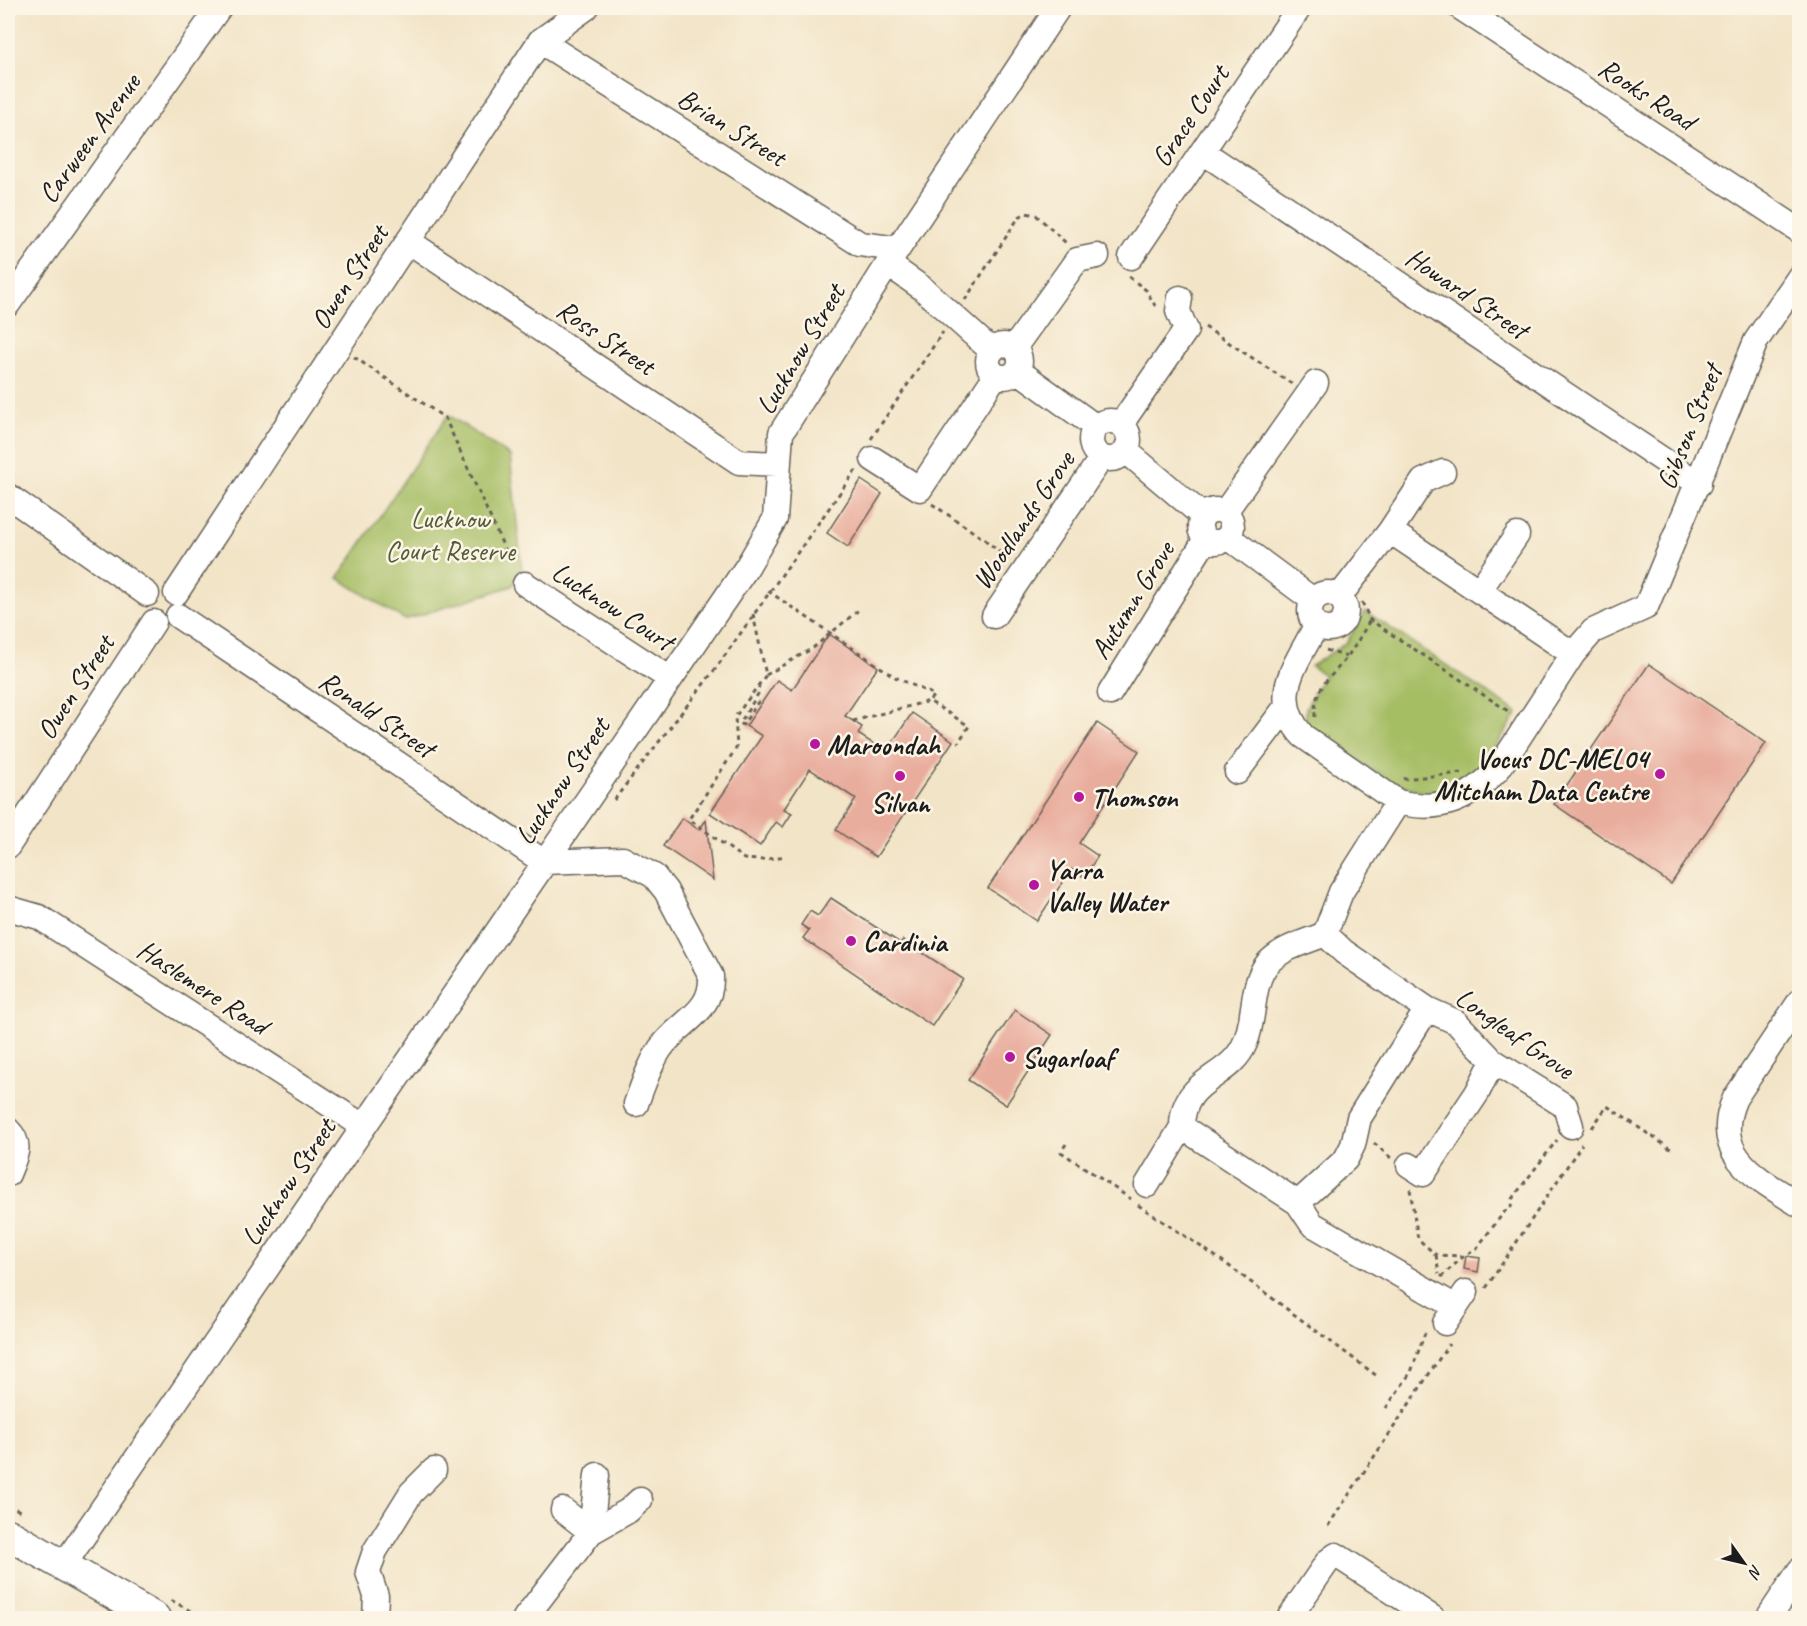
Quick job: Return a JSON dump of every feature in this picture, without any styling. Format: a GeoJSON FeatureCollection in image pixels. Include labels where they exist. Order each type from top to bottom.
{"type":"FeatureCollection","features":[{"type":"Feature","properties":{"kind":"main road"},"geometry":{"type":"LineString","coordinates":[[8,1534],[155,1618]]}},
{"type":"Feature","properties":{"kind":"street","name":"Carween Avenue"},"geometry":{"type":"LineString","coordinates":[[8,304],[219,8]]}},
{"type":"Feature","properties":{"kind":"street","name":"Owen Street"},"geometry":{"type":"LineString","coordinates":[[177,604],[339,346],[540,41],[586,8]]}},
{"type":"Feature","properties":{"kind":"street","name":"Lucknow Street"},"geometry":{"type":"LineString","coordinates":[[63,1566],[747,567],[775,519],[777,464],[781,433],[893,256],[1058,8]]}},
{"type":"Feature","properties":{"kind":"street","name":"Grace Court"},"geometry":{"type":"LineString","coordinates":[[1131,257],[1299,8]]}},
{"type":"Feature","properties":{"kind":"street","name":"Rooks Road"},"geometry":{"type":"LineString","coordinates":[[1465,9],[1800,231]]}},
{"type":"Feature","properties":{"kind":"street","name":"Brian Street"},"geometry":{"type":"LineString","coordinates":[[540,41],[860,244],[893,256]]}},
{"type":"Feature","properties":{"kind":"street","name":"Howard Street"},"geometry":{"type":"LineString","coordinates":[[1203,152],[1699,484]]}},
{"type":"Feature","properties":{"kind":"street"},"geometry":{"type":"LineString","coordinates":[[1800,239],[1800,249]]}},
{"type":"Feature","properties":{"kind":"street","name":"Ross Street"},"geometry":{"type":"LineString","coordinates":[[408,241],[739,462],[777,464]]}},
{"type":"Feature","properties":{"kind":"street"},"geometry":{"type":"LineString","coordinates":[[893,256],[922,288],[1005,361],[1096,427]]}},
{"type":"Feature","properties":{"kind":"street"},"geometry":{"type":"LineString","coordinates":[[873,459],[920,489],[1005,361],[1077,260],[1097,256]]}},
{"type":"Feature","properties":{"kind":"street","name":"Gibson Street"},"geometry":{"type":"LineString","coordinates":[[1573,654],[1593,631],[1646,607],[1756,342],[1800,276]]}},
{"type":"Feature","properties":{"kind":"street"},"geometry":{"type":"LineString","coordinates":[[1121,424],[1181,313]]}},
{"type":"Feature","properties":{"kind":"street","name":"Autumn Grove"},"geometry":{"type":"LineString","coordinates":[[1110,693],[1215,526],[1312,389]]}},
{"type":"Feature","properties":{"kind":"street"},"geometry":{"type":"LineString","coordinates":[[1108,421],[1121,424],[1128,433],[1126,451],[1116,458],[1102,457],[1093,447],[1091,440],[1096,427],[1108,421]]}},
{"type":"Feature","properties":{"kind":"street"},"geometry":{"type":"LineString","coordinates":[[1126,451],[1215,526],[1313,600]]}},
{"type":"Feature","properties":{"kind":"street","name":"Woodlands Grove"},"geometry":{"type":"LineString","coordinates":[[994,616],[1102,457]]}},
{"type":"Feature","properties":{"kind":"street"},"geometry":{"type":"LineString","coordinates":[[1346,589],[1326,593],[1313,600],[1309,614],[1316,626],[1330,630],[1342,622],[1346,609],[1346,589],[1390,531],[1423,481],[1443,472]]}},
{"type":"Feature","properties":{"kind":"street"},"geometry":{"type":"LineString","coordinates":[[8,496],[147,594]]}},
{"type":"Feature","properties":{"kind":"street"},"geometry":{"type":"LineString","coordinates":[[1316,626],[1286,687],[1286,707],[1291,723],[1303,736],[1398,791],[1415,806],[1440,805],[1467,797],[1498,768],[1573,654],[1390,531]]}},
{"type":"Feature","properties":{"kind":"street"},"geometry":{"type":"LineString","coordinates":[[1479,591],[1517,535]]}},
{"type":"Feature","properties":{"kind":"street","name":"Lucknow Court"},"geometry":{"type":"LineString","coordinates":[[525,584],[669,678]]}},
{"type":"Feature","properties":{"kind":"street"},"geometry":{"type":"LineString","coordinates":[[164,587],[177,604],[167,624],[148,619],[143,607],[147,594],[164,587]]}},
{"type":"Feature","properties":{"kind":"street","name":"Ronald Street"},"geometry":{"type":"LineString","coordinates":[[177,604],[544,862]]}},
{"type":"Feature","properties":{"kind":"street","name":"Owen Street"},"geometry":{"type":"LineString","coordinates":[[8,846],[154,622]]}},
{"type":"Feature","properties":{"kind":"street"},"geometry":{"type":"LineString","coordinates":[[1237,772],[1286,707]]}},
{"type":"Feature","properties":{"kind":"street"},"geometry":{"type":"LineString","coordinates":[[1147,1185],[1182,1127],[1182,1115],[1187,1100],[1199,1086],[1231,1063],[1245,1043],[1260,978],[1268,964],[1285,950],[1325,934],[1341,892],[1398,791]]}},
{"type":"Feature","properties":{"kind":"street"},"geometry":{"type":"LineString","coordinates":[[544,862],[623,859],[654,876],[666,891],[711,976],[712,992],[705,1005],[669,1036],[650,1065],[636,1104]]}},
{"type":"Feature","properties":{"kind":"street","name":"Haslemere Road"},"geometry":{"type":"LineString","coordinates":[[8,908],[39,917],[363,1126]]}},
{"type":"Feature","properties":{"kind":"street","name":"Longleaf Grove"},"geometry":{"type":"LineString","coordinates":[[1325,934],[1344,952],[1427,1009],[1456,1022],[1493,1061],[1565,1106],[1571,1126]]}},
{"type":"Feature","properties":{"kind":"street"},"geometry":{"type":"LineString","coordinates":[[1800,1001],[1735,1098],[1729,1110],[1728,1133],[1738,1161],[1750,1172],[1800,1205]]}},
{"type":"Feature","properties":{"kind":"street"},"geometry":{"type":"LineString","coordinates":[[1298,1203],[1347,1159],[1359,1118],[1427,1009]]}},
{"type":"Feature","properties":{"kind":"street"},"geometry":{"type":"LineString","coordinates":[[1405,1171],[1423,1174],[1478,1093],[1493,1061]]}},
{"type":"Feature","properties":{"kind":"street"},"geometry":{"type":"LineString","coordinates":[[1182,1127],[1298,1203],[1312,1224],[1441,1297]]}},
{"type":"Feature","properties":{"kind":"street"},"geometry":{"type":"LineString","coordinates":[[8,1130],[17,1143],[18,1151],[8,1174]]}},
{"type":"Feature","properties":{"kind":"street"},"geometry":{"type":"LineString","coordinates":[[375,1618],[376,1596],[368,1572],[375,1551],[411,1493],[434,1470]]}},
{"type":"Feature","properties":{"kind":"street"},"geometry":{"type":"LineString","coordinates":[[591,1532],[597,1475]]}},
{"type":"Feature","properties":{"kind":"street"},"geometry":{"type":"LineString","coordinates":[[525,1618],[591,1532],[628,1511],[640,1500]]}},
{"type":"Feature","properties":{"kind":"street"},"geometry":{"type":"LineString","coordinates":[[563,1510],[591,1532]]}},
{"type":"Feature","properties":{"kind":"street"},"geometry":{"type":"LineString","coordinates":[[1289,1618],[1328,1561],[1338,1556],[1433,1618]]}},
{"type":"Feature","properties":{"kind":"street"},"geometry":{"type":"LineString","coordinates":[[1768,1618],[1800,1570]]}},
{"type":"Feature","properties":{"kind":"path"},"geometry":{"type":"LineString","coordinates":[[1097,256],[1146,290],[1156,309],[1181,313],[1312,389]]}},
{"type":"Feature","properties":{"kind":"path"},"geometry":{"type":"LineString","coordinates":[[339,346],[445,418],[511,562]]}},
{"type":"Feature","properties":{"kind":"path"},"geometry":{"type":"LineString","coordinates":[[612,802],[716,668],[852,472],[873,459]]}},
{"type":"Feature","properties":{"kind":"path"},"geometry":{"type":"LineString","coordinates":[[920,489],[926,500],[984,539],[1024,573]]}},
{"type":"Feature","properties":{"kind":"path"},"geometry":{"type":"LineString","coordinates":[[1346,589],[1370,620],[1527,724]]}},
{"type":"Feature","properties":{"kind":"path"},"geometry":{"type":"LineString","coordinates":[[768,591],[895,677],[934,695],[929,702],[853,721]]}},
{"type":"Feature","properties":{"kind":"path"},"geometry":{"type":"LineString","coordinates":[[786,855],[760,860],[744,859],[689,819],[736,747],[735,717],[759,682],[766,675],[813,648],[830,632],[849,621],[861,608]]}},
{"type":"Feature","properties":{"kind":"path"},"geometry":{"type":"LineString","coordinates":[[753,614],[766,675]]}},
{"type":"Feature","properties":{"kind":"path"},"geometry":{"type":"LineString","coordinates":[[1315,718],[1315,701],[1321,687],[1347,657],[1370,620]]}},
{"type":"Feature","properties":{"kind":"path"},"geometry":{"type":"LineString","coordinates":[[759,682],[758,694],[740,723],[743,725],[758,702],[762,702]]}},
{"type":"Feature","properties":{"kind":"path"},"geometry":{"type":"LineString","coordinates":[[758,694],[765,698]]}},
{"type":"Feature","properties":{"kind":"path"},"geometry":{"type":"LineString","coordinates":[[929,702],[969,726],[958,743]]}},
{"type":"Feature","properties":{"kind":"path"},"geometry":{"type":"LineString","coordinates":[[1398,791],[1471,770]]}},
{"type":"Feature","properties":{"kind":"path"},"geometry":{"type":"LineString","coordinates":[[1484,1292],[1607,1106],[1672,1150]]}},
{"type":"Feature","properties":{"kind":"path"},"geometry":{"type":"LineString","coordinates":[[1386,1408],[1411,1372],[1441,1297],[1464,1256],[1482,1243],[1505,1211],[1511,1207],[1512,1199],[1551,1145],[1571,1126]]}},
{"type":"Feature","properties":{"kind":"path"},"geometry":{"type":"LineString","coordinates":[[1355,1136],[1368,1139],[1405,1171],[1418,1239],[1436,1255],[1464,1256]]}},
{"type":"Feature","properties":{"kind":"path"},"geometry":{"type":"LineString","coordinates":[[1066,1144],[1061,1152],[1221,1260],[1377,1376]]}},
{"type":"Feature","properties":{"kind":"path"},"geometry":{"type":"LineString","coordinates":[[1436,1255],[1441,1297]]}},
{"type":"Feature","properties":{"kind":"path"},"geometry":{"type":"LineString","coordinates":[[1328,1526],[1451,1340]]}},
{"type":"Feature","properties":{"kind":"green space","name":"Lucknow Court Reserve"},"geometry":{"type":"Polygon","coordinates":[[[448,415],[510,456],[522,571],[512,586],[405,620],[338,578],[448,415]]]}},
{"type":"Feature","properties":{"kind":"green space"},"geometry":{"type":"Polygon","coordinates":[[[1365,611],[1518,713],[1475,776],[1448,789],[1422,792],[1386,779],[1306,725],[1306,708],[1324,675],[1311,666],[1347,642],[1365,611]]]}},
{"type":"Feature","properties":{"kind":"building"},"geometry":{"type":"Polygon","coordinates":[[[861,480],[882,494],[848,547],[827,533],[861,480]]]}},
{"type":"Feature","properties":{"kind":"building","name":"Maroondah"},"geometry":{"type":"Polygon","coordinates":[[[829,634],[878,667],[845,716],[862,727],[858,734],[886,752],[912,713],[953,741],[876,857],[836,830],[856,799],[810,769],[784,809],[792,813],[783,827],[776,822],[760,846],[710,813],[762,736],[746,726],[777,680],[792,690],[829,634]]]}},
{"type":"Feature","properties":{"kind":"building","name":"Vocus DC-MEL04 Mitcham Data Centre"},"geometry":{"type":"Polygon","coordinates":[[[1649,664],[1766,743],[1671,884],[1554,804],[1649,664]]]}},
{"type":"Feature","properties":{"kind":"building","name":"Thomson"},"geometry":{"type":"Polygon","coordinates":[[[1097,723],[1139,751],[1079,843],[1098,856],[1084,877],[1071,869],[1037,921],[988,888],[1097,723]]]}},
{"type":"Feature","properties":{"kind":"building"},"geometry":{"type":"Polygon","coordinates":[[[682,818],[699,830],[706,820],[713,880],[663,846],[682,818]]]}},
{"type":"Feature","properties":{"kind":"building"},"geometry":{"type":"Polygon","coordinates":[[[831,898],[900,943],[903,940],[963,979],[932,1026],[803,938],[809,930],[801,925],[810,911],[818,916],[831,898]]]}},
{"type":"Feature","properties":{"kind":"building","name":"Sugarloaf"},"geometry":{"type":"Polygon","coordinates":[[[1015,1010],[1052,1035],[1006,1105],[968,1080],[1015,1010]]]}},
{"type":"Feature","properties":{"kind":"building"},"geometry":{"type":"Polygon","coordinates":[[[1466,1256],[1480,1258],[1478,1272],[1464,1269],[1466,1256]]]}},
{"type":"Feature","properties":{"kind":"place","name":"Maroondah"},"geometry":{"type":"Point","coordinates":[815,744]}},
{"type":"Feature","properties":{"kind":"place","name":"Vocus DC-MEL04 Mitcham Data Centre"},"geometry":{"type":"Point","coordinates":[1660,774]}},
{"type":"Feature","properties":{"kind":"place","name":"Silvan"},"geometry":{"type":"Point","coordinates":[900,776]}},
{"type":"Feature","properties":{"kind":"place","name":"Thomson"},"geometry":{"type":"Point","coordinates":[1079,797]}},
{"type":"Feature","properties":{"kind":"place","name":"Yarra Valley Water"},"geometry":{"type":"Point","coordinates":[1034,885]}},
{"type":"Feature","properties":{"kind":"place","name":"Cardinia"},"geometry":{"type":"Point","coordinates":[851,941]}},
{"type":"Feature","properties":{"kind":"place","name":"Sugarloaf"},"geometry":{"type":"Point","coordinates":[1010,1057]}}]}
